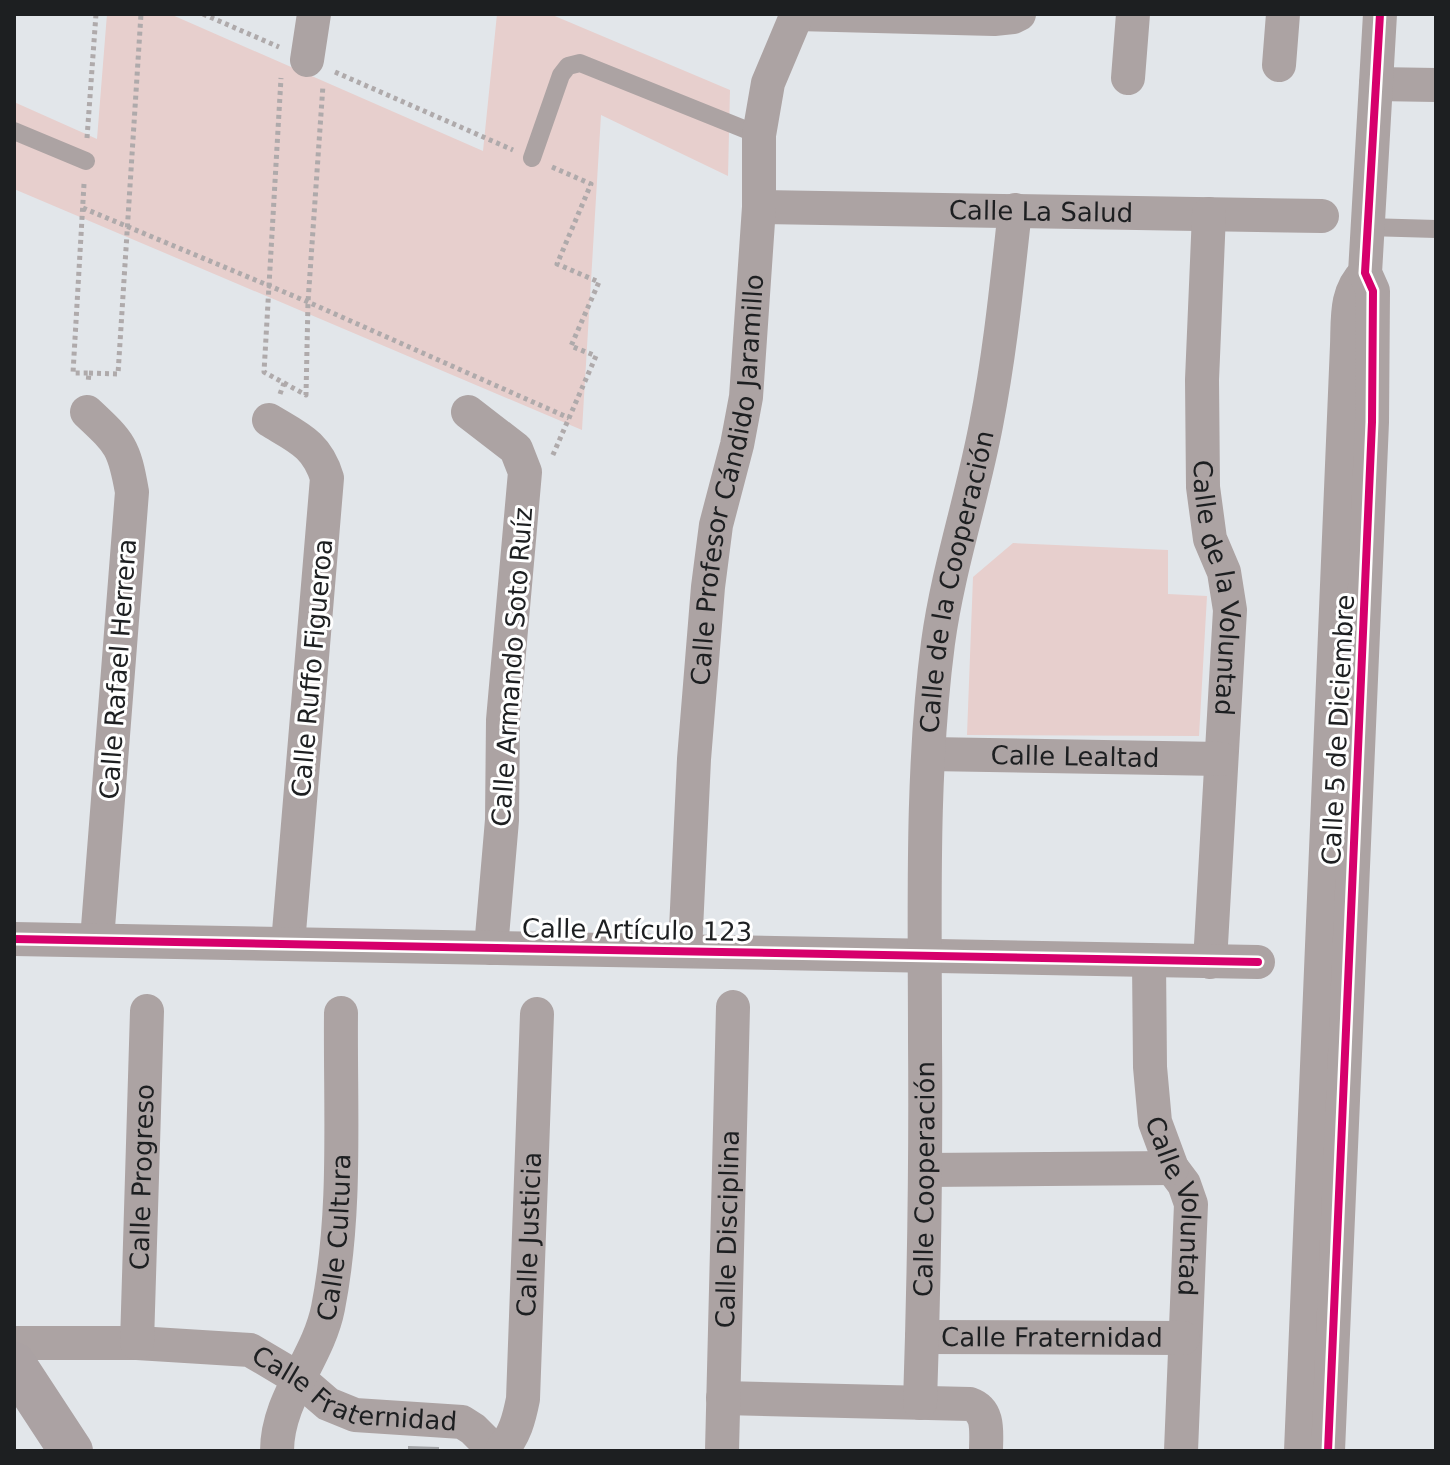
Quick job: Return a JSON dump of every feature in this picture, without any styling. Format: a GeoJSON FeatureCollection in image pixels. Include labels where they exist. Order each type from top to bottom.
{"type":"FeatureCollection","features":[{"type":"Feature","properties":{"kind":"main road"},"geometry":{"type":"LineString","coordinates":[[14,1364],[71,1451]]}},
{"type":"Feature","properties":{"kind":"street"},"geometry":{"type":"LineString","coordinates":[[305,59],[314,14]]}},
{"type":"Feature","properties":{"kind":"street"},"geometry":{"type":"LineString","coordinates":[[797,14],[994,19],[1019,14]]}},
{"type":"Feature","properties":{"kind":"street","name":"Calle Profesor Cándido Jaramillo"},"geometry":{"type":"LineString","coordinates":[[685,951],[694,759],[708,587],[716,525],[746,397],[759,207],[759,135],[768,83],[797,14]]}},
{"type":"Feature","properties":{"kind":"street"},"geometry":{"type":"LineString","coordinates":[[1128,78],[1133,14]]}},
{"type":"Feature","properties":{"kind":"street"},"geometry":{"type":"LineString","coordinates":[[1279,65],[1283,14]]}},
{"type":"Feature","properties":{"kind":"street","name":"Calle 5 de Diciembre"},"geometry":{"type":"LineString","coordinates":[[1328,1451],[1372,422],[1374,310],[1373,291],[1365,273],[1380,14]]}},
{"type":"Feature","properties":{"kind":"street"},"geometry":{"type":"LineString","coordinates":[[1376,84],[1436,85]]}},
{"type":"Feature","properties":{"kind":"street","name":"Calle La Salud"},"geometry":{"type":"LineString","coordinates":[[759,207],[1322,216]]}},
{"type":"Feature","properties":{"kind":"street","name":"Calle de la Cooperación"},"geometry":{"type":"LineString","coordinates":[[925,954],[929,754],[938,643],[952,565],[987,423],[1006,300],[1015,210]]}},
{"type":"Feature","properties":{"kind":"street","name":"Calle de la Voluntad"},"geometry":{"type":"LineString","coordinates":[[1209,214],[1202,380],[1203,487],[1210,539],[1224,572],[1229,601],[1210,962]]}},
{"type":"Feature","properties":{"kind":"street","name":"Calle 5 de Diciembre"},"geometry":{"type":"LineString","coordinates":[[1301,1451],[1349,304],[1356,281],[1365,273]]}},
{"type":"Feature","properties":{"kind":"street","name":"Calle Rafael Herrera"},"geometry":{"type":"LineString","coordinates":[[87,412],[118,441],[127,463],[132,492],[97,940]]}},
{"type":"Feature","properties":{"kind":"street","name":"Calle Armando Soto Ruíz"},"geometry":{"type":"LineString","coordinates":[[468,412],[516,449],[525,472],[503,720],[502,820],[491,948]]}},
{"type":"Feature","properties":{"kind":"street","name":"Calle Ruffo Figueroa"},"geometry":{"type":"LineString","coordinates":[[269,420],[308,444],[321,460],[327,478],[288,944]]}},
{"type":"Feature","properties":{"kind":"street","name":"Calle Lealtad"},"geometry":{"type":"LineString","coordinates":[[929,754],[1221,759]]}},
{"type":"Feature","properties":{"kind":"street","name":"Calle Artículo 123"},"geometry":{"type":"LineString","coordinates":[[14,939],[1258,962]]}},
{"type":"Feature","properties":{"kind":"street","name":"Calle Cooperación"},"geometry":{"type":"LineString","coordinates":[[920,1403],[926,1170],[925,954]]}},
{"type":"Feature","properties":{"kind":"street","name":"Calle Voluntad"},"geometry":{"type":"LineString","coordinates":[[1149,961],[1155,1122],[1172,1168],[1184,1184],[1191,1204],[1183,1338],[1181,1451]]}},
{"type":"Feature","properties":{"kind":"street","name":"Calle Disciplina"},"geometry":{"type":"LineString","coordinates":[[722,1451],[733,1007]]}},
{"type":"Feature","properties":{"kind":"street","name":"Calle Progreso"},"geometry":{"type":"LineString","coordinates":[[137,1343],[147,1011]]}},
{"type":"Feature","properties":{"kind":"street","name":"Calle Cultura"},"geometry":{"type":"LineString","coordinates":[[277,1451],[283,1413],[319,1342],[334,1278],[339,1220],[341,1013]]}},
{"type":"Feature","properties":{"kind":"street","name":"Calle Justicia"},"geometry":{"type":"LineString","coordinates":[[501,1451],[511,1440],[523,1399],[537,1014]]}},
{"type":"Feature","properties":{"kind":"street"},"geometry":{"type":"LineString","coordinates":[[926,1170],[1172,1168]]}},
{"type":"Feature","properties":{"kind":"street","name":"Calle Fraternidad"},"geometry":{"type":"LineString","coordinates":[[922,1337],[1183,1338]]}},
{"type":"Feature","properties":{"kind":"street","name":"Calle Fraternidad"},"geometry":{"type":"LineString","coordinates":[[14,1343],[137,1343],[250,1350],[299,1379],[328,1404],[355,1415],[462,1422],[495,1451]]}},
{"type":"Feature","properties":{"kind":"street"},"geometry":{"type":"LineString","coordinates":[[723,1398],[970,1404],[980,1409],[986,1419],[986,1451]]}},
{"type":"Feature","properties":{"kind":"lane"},"geometry":{"type":"LineString","coordinates":[[532,158],[561,75],[568,66],[580,63],[759,135]]}},
{"type":"Feature","properties":{"kind":"lane"},"geometry":{"type":"LineString","coordinates":[[14,131],[86,161]]}},
{"type":"Feature","properties":{"kind":"lane"},"geometry":{"type":"LineString","coordinates":[[1367,227],[1436,229]]}},
{"type":"Feature","properties":{"kind":"path"},"geometry":{"type":"LineString","coordinates":[[96,14],[73,373],[118,374],[141,14]]}},
{"type":"Feature","properties":{"kind":"path"},"geometry":{"type":"LineString","coordinates":[[203,14],[591,184],[557,264],[599,282],[571,346],[596,356],[542,480],[525,472]]}},
{"type":"Feature","properties":{"kind":"path"},"geometry":{"type":"LineString","coordinates":[[305,59],[306,395],[264,372],[267,285],[305,59]]}},
{"type":"Feature","properties":{"kind":"path"},"geometry":{"type":"LineString","coordinates":[[83,208],[308,302],[569,418]]}},
{"type":"Feature","properties":{"kind":"path"},"geometry":{"type":"LineString","coordinates":[[87,412],[89,373]]}},
{"type":"Feature","properties":{"kind":"path"},"geometry":{"type":"LineString","coordinates":[[269,420],[284,383]]}},
{"type":"Feature","properties":{"kind":"shaded area"},"geometry":{"type":"Polygon","coordinates":[[[107,14],[170,14],[483,151],[497,14],[550,14],[730,90],[728,176],[601,115],[582,430],[14,189],[14,102],[97,139],[107,14]]]}},
{"type":"Feature","properties":{"kind":"shaded area"},"geometry":{"type":"Polygon","coordinates":[[[1013,543],[1168,550],[1168,594],[1207,596],[1199,736],[967,735],[973,577],[1013,543]]]}},
{"type":"Feature","properties":{"kind":"building"},"geometry":{"type":"Polygon","coordinates":[[[408,1446],[439,1447],[439,1451],[408,1451],[408,1446]]]}},
{"type":"Feature","properties":{"kind":"cycle path"},"geometry":{"type":"LineString","coordinates":[[1328,1451],[1372,422],[1373,291],[1365,273],[1380,14]]}},
{"type":"Feature","properties":{"kind":"cycle path"},"geometry":{"type":"LineString","coordinates":[[14,939],[1258,962]]}}]}
